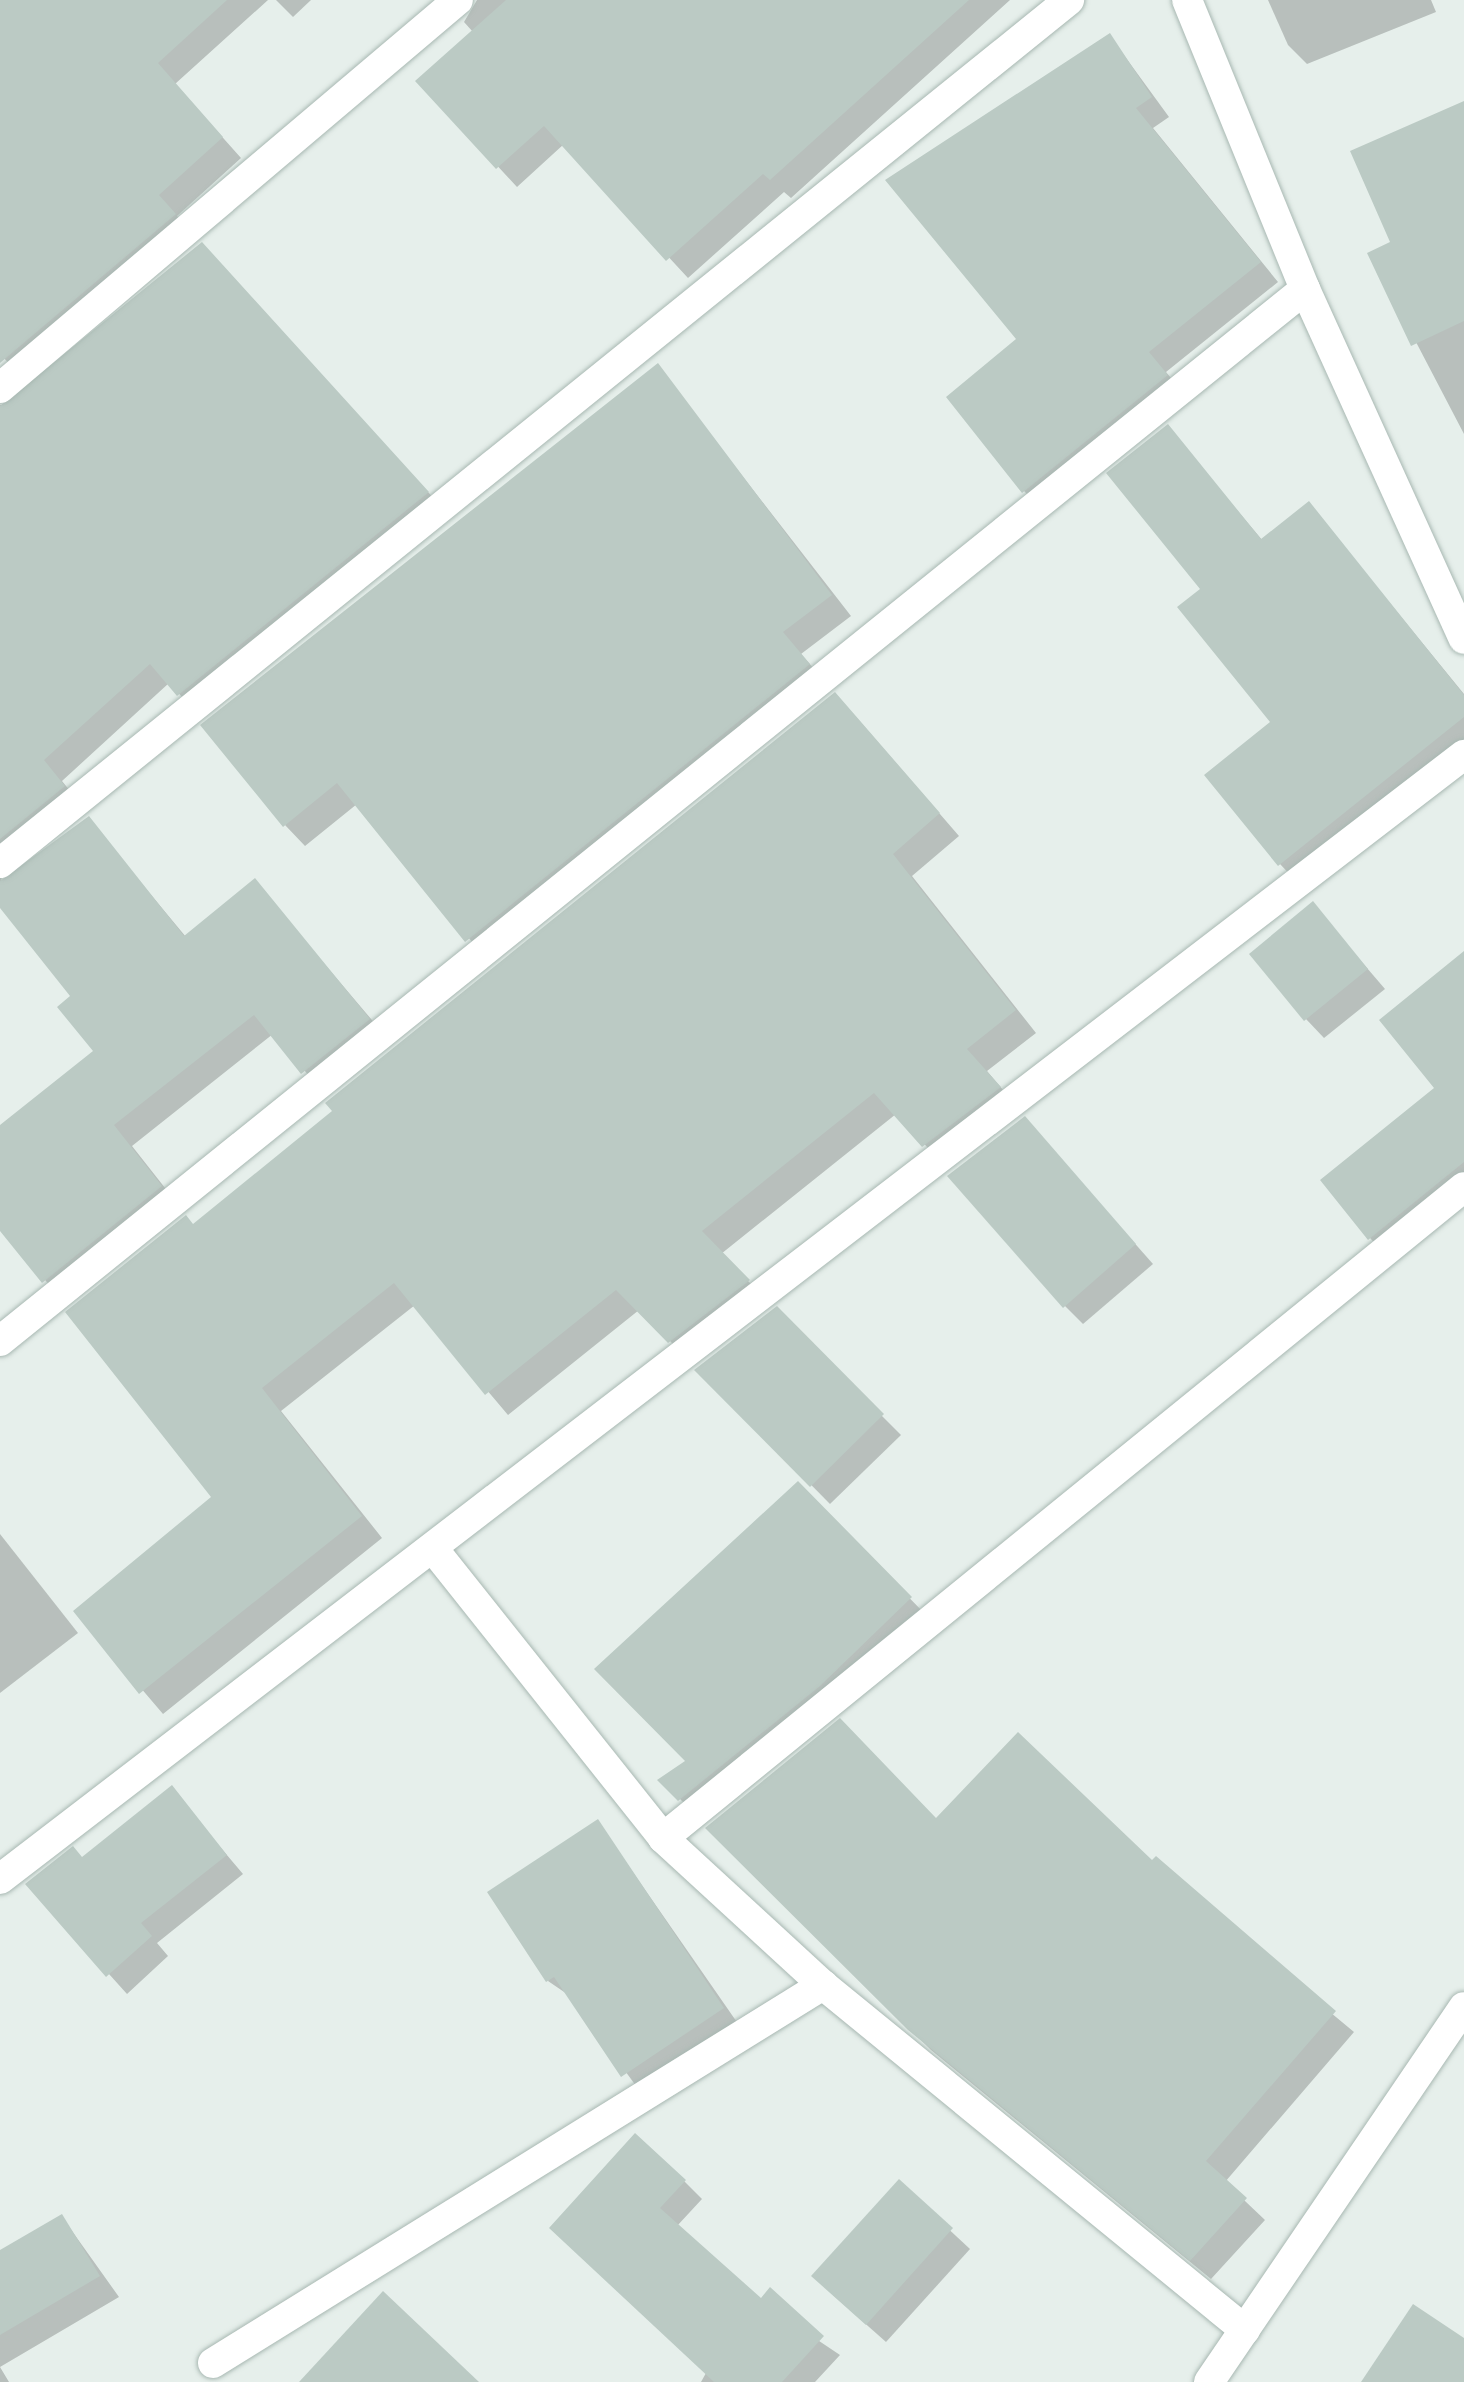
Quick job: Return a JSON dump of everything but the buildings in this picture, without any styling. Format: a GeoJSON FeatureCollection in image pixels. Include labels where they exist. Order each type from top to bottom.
{"type":"FeatureCollection","features":[{"type":"Feature","properties":{"kind":"street"},"geometry":{"type":"LineString","coordinates":[[0,388],[458,0]]}},
{"type":"Feature","properties":{"kind":"street"},"geometry":{"type":"LineString","coordinates":[[0,863],[1069,0]]}},
{"type":"Feature","properties":{"kind":"street"},"geometry":{"type":"LineString","coordinates":[[1187,0],[1304,289],[1464,639]]}},
{"type":"Feature","properties":{"kind":"street"},"geometry":{"type":"LineString","coordinates":[[0,1341],[1304,289]]}},
{"type":"Feature","properties":{"kind":"street"},"geometry":{"type":"LineString","coordinates":[[0,1878],[435,1551],[1464,755]]}},
{"type":"Feature","properties":{"kind":"street"},"geometry":{"type":"LineString","coordinates":[[664,1838],[1464,1186]]}},
{"type":"Feature","properties":{"kind":"street"},"geometry":{"type":"LineString","coordinates":[[435,1551],[664,1838],[823,1985],[1245,2330]]}},
{"type":"Feature","properties":{"kind":"street"},"geometry":{"type":"LineString","coordinates":[[213,2364],[823,1985]]}},
{"type":"Feature","properties":{"kind":"street"},"geometry":{"type":"LineString","coordinates":[[1209,2382],[1464,2007]]}}]}
